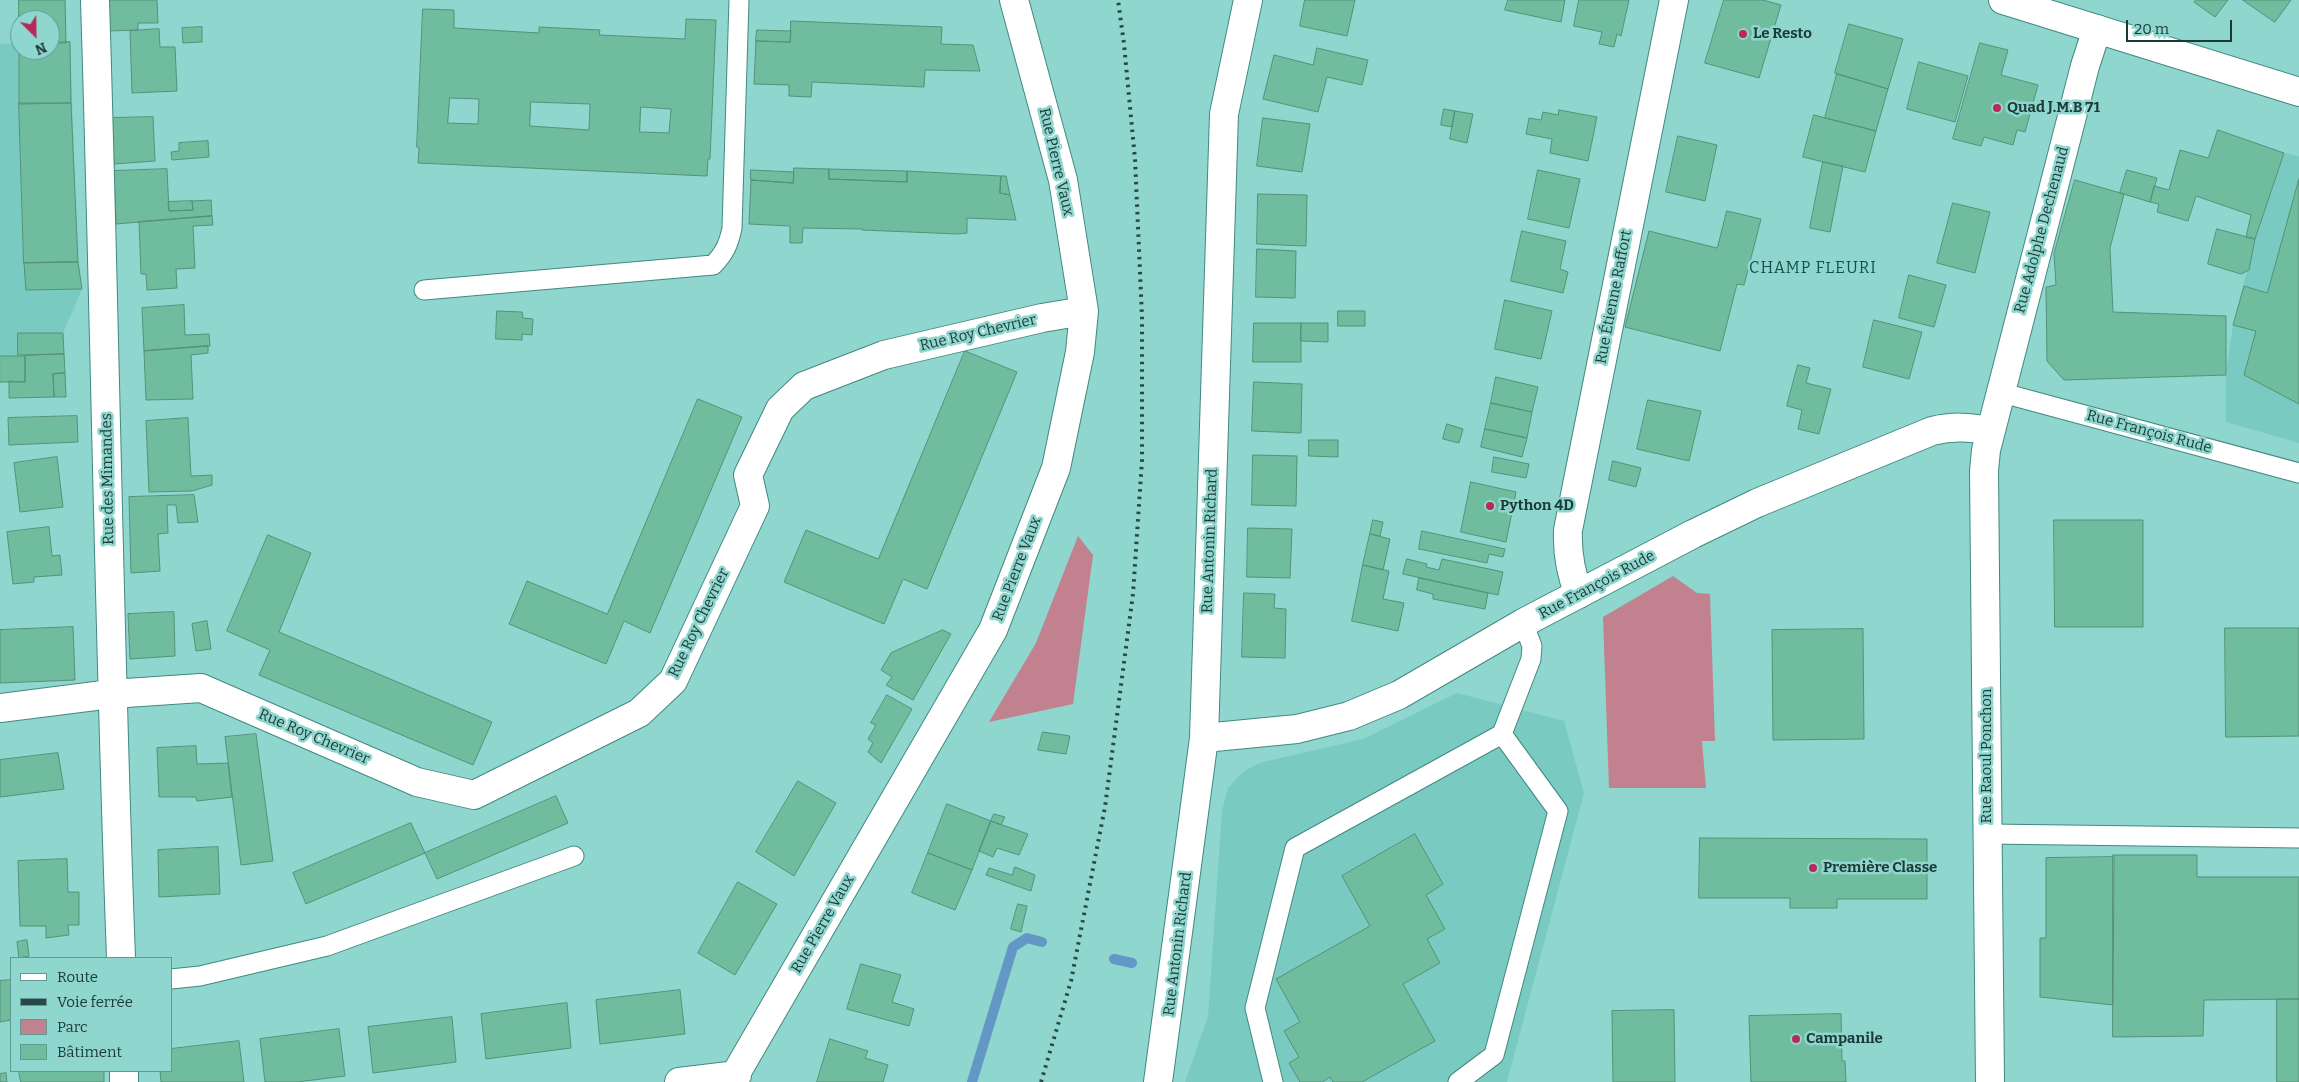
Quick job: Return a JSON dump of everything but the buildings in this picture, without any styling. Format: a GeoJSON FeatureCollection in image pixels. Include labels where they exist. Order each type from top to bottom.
{"type":"FeatureCollection","features":[{"type":"Feature","properties":{"kind":"street","name":"Rue des Mimandes"},"geometry":{"type":"LineString","coordinates":[[94,0],[105,307],[111,694],[121,957]]}},
{"type":"Feature","properties":{"kind":"street","name":"Rue Pierre Vaux"},"geometry":{"type":"LineString","coordinates":[[734,1078],[993,630],[1056,468],[1080,352],[1084,311],[1063,180],[1014,0]]}},
{"type":"Feature","properties":{"kind":"street","name":"Rue Antonin Richard"},"geometry":{"type":"LineString","coordinates":[[1158,1082],[1204,738],[1224,114],[1248,0]]}},
{"type":"Feature","properties":{"kind":"street","name":"Rue Étienne Raffort"},"geometry":{"type":"LineString","coordinates":[[1579,594],[1570,573],[1567,552],[1568,530],[1674,0]]}},
{"type":"Feature","properties":{"kind":"street"},"geometry":{"type":"LineString","coordinates":[[2003,0],[2299,92]]}},
{"type":"Feature","properties":{"kind":"street","name":"Rue Adolphe Dechenaud"},"geometry":{"type":"LineString","coordinates":[[1990,431],[2085,66],[2097,29]]}},
{"type":"Feature","properties":{"kind":"street","name":"Rue Roy Chevrier"},"geometry":{"type":"LineString","coordinates":[[0,708],[111,694],[201,688],[417,782],[474,795],[639,713],[673,681],[755,506],[748,475],[780,410],[804,386],[884,355],[1033,320],[1084,311]]}},
{"type":"Feature","properties":{"kind":"street","name":"Rue François Rude"},"geometry":{"type":"LineString","coordinates":[[1204,738],[1297,729],[1349,716],[1399,695],[1523,623],[1757,503],[1932,431],[1962,426],[1990,431]]}},
{"type":"Feature","properties":{"kind":"street","name":"Rue Raoul Ponchon"},"geometry":{"type":"LineString","coordinates":[[1990,431],[1984,472],[1990,1082]]}},
{"type":"Feature","properties":{"kind":"street"},"geometry":{"type":"LineString","coordinates":[[679,1082],[734,1078]]}},
{"type":"Feature","properties":{"kind":"lane"},"geometry":{"type":"LineString","coordinates":[[424,290],[714,264],[726,249],[732,228],[739,0]]}},
{"type":"Feature","properties":{"kind":"lane","name":"Rue François Rude"},"geometry":{"type":"LineString","coordinates":[[1999,392],[2299,473]]}},
{"type":"Feature","properties":{"kind":"lane"},"geometry":{"type":"LineString","coordinates":[[1273,1082],[1255,1008],[1295,848],[1502,734],[1531,660],[1532,646],[1523,623]]}},
{"type":"Feature","properties":{"kind":"lane"},"geometry":{"type":"LineString","coordinates":[[1458,1082],[1494,1055],[1558,811],[1502,734]]}},
{"type":"Feature","properties":{"kind":"lane"},"geometry":{"type":"LineString","coordinates":[[1988,834],[2299,838]]}},
{"type":"Feature","properties":{"kind":"lane"},"geometry":{"type":"LineString","coordinates":[[172,979],[200,976],[327,946],[574,856]]}},
{"type":"Feature","properties":{"kind":"shaded area"},"geometry":{"type":"Polygon","coordinates":[[[60,42],[70,42],[78,262],[82,289],[63,333],[18,333],[18,355],[0,356],[0,44],[10,44],[10,60],[60,60],[60,42]]]}},
{"type":"Feature","properties":{"kind":"shaded area"},"geometry":{"type":"Polygon","coordinates":[[[2284,153],[2299,156],[2299,443],[2226,422],[2226,374],[2233,325],[2261,217],[2284,153]]]}},
{"type":"Feature","properties":{"kind":"shaded area"},"geometry":{"type":"Polygon","coordinates":[[[1457,693],[1564,721],[1584,793],[1507,1082],[1185,1082],[1208,1016],[1222,811],[1228,788],[1243,772],[1259,763],[1363,739],[1457,693]]]}},
{"type":"Feature","properties":{"kind":"green space"},"geometry":{"type":"Polygon","coordinates":[[[1078,536],[1093,555],[1073,704],[989,722],[1036,643],[1078,536]]]}},
{"type":"Feature","properties":{"kind":"green space"},"geometry":{"type":"Polygon","coordinates":[[[1673,576],[1697,593],[1710,594],[1715,741],[1702,741],[1706,788],[1609,788],[1603,617],[1673,576]]]}},
{"type":"Feature","properties":{"kind":"waterway"},"geometry":{"type":"LineString","coordinates":[[972,1082],[1013,947],[1027,938],[1042,942]]}},
{"type":"Feature","properties":{"kind":"waterway"},"geometry":{"type":"LineString","coordinates":[[1114,959],[1132,963]]}},
{"type":"Feature","properties":{"kind":"railway"},"geometry":{"type":"LineString","coordinates":[[1041,1082],[1071,981],[1105,807],[1133,594],[1142,460],[1142,317],[1135,159],[1118,0]]}},
{"type":"Feature","properties":{"kind":"place","name":"Le Resto"},"geometry":{"type":"Point","coordinates":[1743,34]}},
{"type":"Feature","properties":{"kind":"place","name":"Quad J.M.B 71"},"geometry":{"type":"Point","coordinates":[1997,108]}},
{"type":"Feature","properties":{"kind":"place","name":"Python 4D"},"geometry":{"type":"Point","coordinates":[1490,506]}},
{"type":"Feature","properties":{"kind":"place","name":"Première Classe"},"geometry":{"type":"Point","coordinates":[1813,868]}},
{"type":"Feature","properties":{"kind":"place","name":"Campanile"},"geometry":{"type":"Point","coordinates":[1796,1039]}},
{"type":"Feature","properties":{"kind":"district","name":"CHAMP FLEURI"},"geometry":{"type":"Point","coordinates":[1813,269]}}]}
